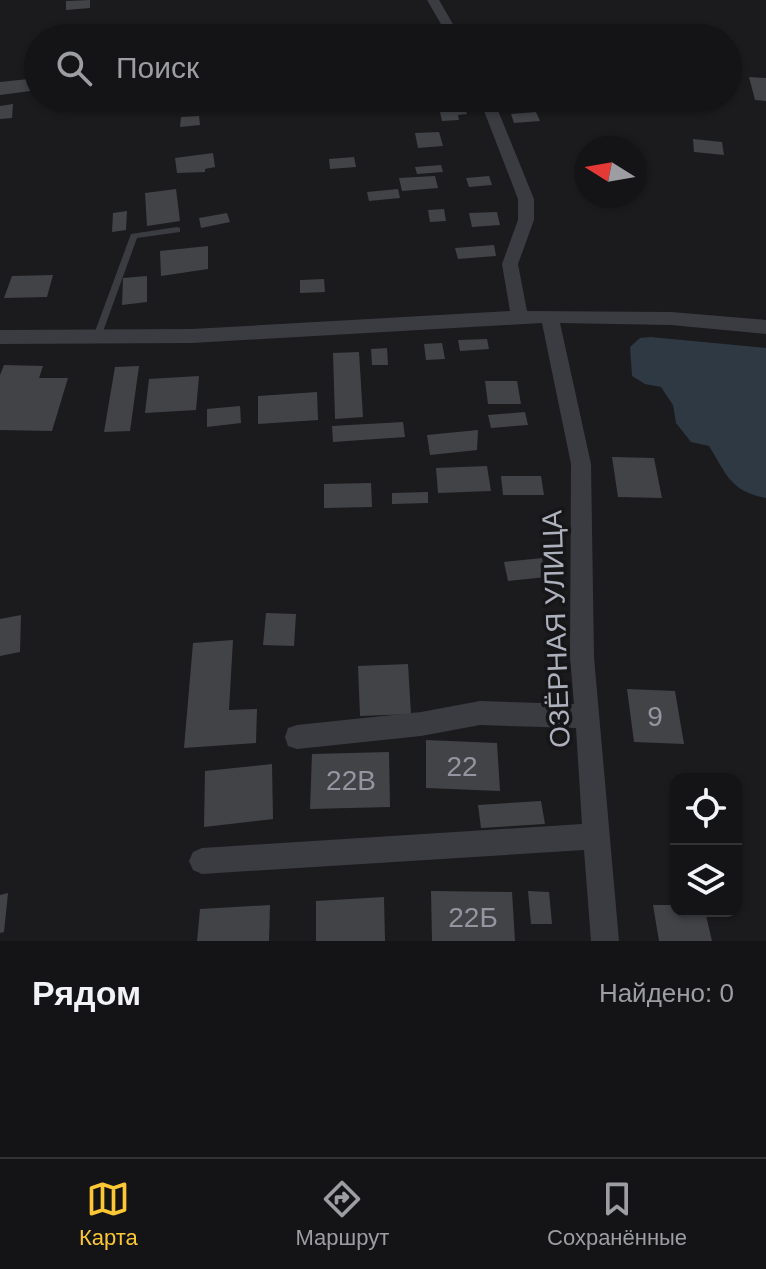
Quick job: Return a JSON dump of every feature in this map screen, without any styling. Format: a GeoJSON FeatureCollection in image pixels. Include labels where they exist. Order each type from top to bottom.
{"type":"FeatureCollection","features":[{"type":"Feature","properties":{"kind":"street"},"geometry":{"type":"LineString","coordinates":[[433,0],[447,24]]}},
{"type":"Feature","properties":{"kind":"street"},"geometry":{"type":"LineString","coordinates":[[492,112],[526,199],[526,220],[510,264],[520,319]]}},
{"type":"Feature","properties":{"kind":"street"},"geometry":{"type":"LineString","coordinates":[[0,337],[244,334],[520,319],[639,316],[766,327]]}},
{"type":"Feature","properties":{"kind":"street","name":"ОЗЁРНАЯ УЛИЦА"},"geometry":{"type":"LineString","coordinates":[[550,318],[581,464],[582,657],[605,941]]}},
{"type":"Feature","properties":{"kind":"street"},"geometry":{"type":"LineString","coordinates":[[297,737],[421,724],[480,713],[587,716]]}},
{"type":"Feature","properties":{"kind":"street"},"geometry":{"type":"LineString","coordinates":[[202,861],[596,836]]}},
{"type":"Feature","properties":{"kind":"lane"},"geometry":{"type":"LineString","coordinates":[[97,337],[134,236],[177,230]]}},
{"type":"Feature","properties":{"kind":"shaded area"},"geometry":{"type":"Polygon","coordinates":[[[640,338],[766,348],[766,498],[737,486],[709,446],[691,442],[676,423],[673,405],[661,387],[645,384],[632,376],[630,347],[640,338]]]}},
{"type":"Feature","properties":{"kind":"building"},"geometry":{"type":"Polygon","coordinates":[[[90,0],[90,8],[66,10],[66,1],[90,0]]]}},
{"type":"Feature","properties":{"kind":"building"},"geometry":{"type":"Polygon","coordinates":[[[749,77],[766,78],[766,101],[755,100],[749,77]]]}},
{"type":"Feature","properties":{"kind":"building"},"geometry":{"type":"Polygon","coordinates":[[[24,79],[24,92],[0,95],[0,82],[24,79]]]}},
{"type":"Feature","properties":{"kind":"building"},"geometry":{"type":"Polygon","coordinates":[[[13,104],[12,118],[0,119],[0,106],[13,104]]]}},
{"type":"Feature","properties":{"kind":"building"},"geometry":{"type":"Polygon","coordinates":[[[440,112],[467,114],[458,115],[459,120],[442,121],[440,112]]]}},
{"type":"Feature","properties":{"kind":"building"},"geometry":{"type":"Polygon","coordinates":[[[536,112],[540,121],[514,123],[511,114],[536,112]]]}},
{"type":"Feature","properties":{"kind":"building"},"geometry":{"type":"Polygon","coordinates":[[[199,116],[200,125],[180,127],[181,117],[199,116]]]}},
{"type":"Feature","properties":{"kind":"building"},"geometry":{"type":"Polygon","coordinates":[[[439,132],[443,146],[418,148],[415,133],[439,132]]]}},
{"type":"Feature","properties":{"kind":"building"},"geometry":{"type":"Polygon","coordinates":[[[693,139],[722,142],[724,155],[694,152],[693,139]]]}},
{"type":"Feature","properties":{"kind":"building"},"geometry":{"type":"Polygon","coordinates":[[[213,153],[215,167],[205,169],[205,172],[177,173],[175,158],[213,153]]]}},
{"type":"Feature","properties":{"kind":"building"},"geometry":{"type":"Polygon","coordinates":[[[354,157],[356,167],[330,169],[329,159],[354,157]]]}},
{"type":"Feature","properties":{"kind":"building"},"geometry":{"type":"Polygon","coordinates":[[[441,165],[443,172],[417,174],[415,167],[441,165]]]}},
{"type":"Feature","properties":{"kind":"building"},"geometry":{"type":"Polygon","coordinates":[[[435,176],[438,188],[402,191],[399,178],[435,176]]]}},
{"type":"Feature","properties":{"kind":"building"},"geometry":{"type":"Polygon","coordinates":[[[489,176],[492,185],[469,187],[466,178],[489,176]]]}},
{"type":"Feature","properties":{"kind":"building"},"geometry":{"type":"Polygon","coordinates":[[[176,189],[180,221],[147,226],[145,193],[176,189]]]}},
{"type":"Feature","properties":{"kind":"building"},"geometry":{"type":"Polygon","coordinates":[[[398,189],[400,198],[369,201],[367,192],[398,189]]]}},
{"type":"Feature","properties":{"kind":"building"},"geometry":{"type":"Polygon","coordinates":[[[444,209],[446,221],[430,222],[428,210],[444,209]]]}},
{"type":"Feature","properties":{"kind":"building"},"geometry":{"type":"Polygon","coordinates":[[[127,211],[126,230],[112,232],[113,213],[127,211]]]}},
{"type":"Feature","properties":{"kind":"building"},"geometry":{"type":"Polygon","coordinates":[[[497,212],[500,225],[472,227],[469,213],[497,212]]]}},
{"type":"Feature","properties":{"kind":"building"},"geometry":{"type":"Polygon","coordinates":[[[227,213],[230,222],[201,228],[199,218],[227,213]]]}},
{"type":"Feature","properties":{"kind":"building"},"geometry":{"type":"Polygon","coordinates":[[[494,245],[496,256],[458,259],[455,248],[494,245]]]}},
{"type":"Feature","properties":{"kind":"building"},"geometry":{"type":"Polygon","coordinates":[[[208,246],[208,269],[161,276],[160,251],[208,246]]]}},
{"type":"Feature","properties":{"kind":"building"},"geometry":{"type":"Polygon","coordinates":[[[53,275],[47,297],[4,298],[12,276],[53,275]]]}},
{"type":"Feature","properties":{"kind":"building"},"geometry":{"type":"Polygon","coordinates":[[[147,276],[147,302],[122,305],[123,278],[147,276]]]}},
{"type":"Feature","properties":{"kind":"building"},"geometry":{"type":"Polygon","coordinates":[[[324,279],[325,292],[300,293],[300,280],[324,279]]]}},
{"type":"Feature","properties":{"kind":"building"},"geometry":{"type":"Polygon","coordinates":[[[487,339],[489,349],[460,351],[458,340],[487,339]]]}},
{"type":"Feature","properties":{"kind":"building"},"geometry":{"type":"Polygon","coordinates":[[[442,343],[445,359],[426,360],[424,344],[442,343]]]}},
{"type":"Feature","properties":{"kind":"building"},"geometry":{"type":"Polygon","coordinates":[[[387,348],[388,365],[372,365],[371,349],[387,348]]]}},
{"type":"Feature","properties":{"kind":"building"},"geometry":{"type":"Polygon","coordinates":[[[359,352],[363,417],[335,419],[333,353],[359,352]]]}},
{"type":"Feature","properties":{"kind":"building"},"geometry":{"type":"Polygon","coordinates":[[[4,365],[43,366],[39,378],[68,378],[52,431],[0,430],[0,375],[4,365]]]}},
{"type":"Feature","properties":{"kind":"building"},"geometry":{"type":"Polygon","coordinates":[[[139,366],[130,431],[104,432],[115,367],[139,366]]]}},
{"type":"Feature","properties":{"kind":"building"},"geometry":{"type":"Polygon","coordinates":[[[199,376],[196,410],[145,413],[149,379],[199,376]]]}},
{"type":"Feature","properties":{"kind":"building"},"geometry":{"type":"Polygon","coordinates":[[[485,381],[517,381],[521,404],[488,404],[485,381]]]}},
{"type":"Feature","properties":{"kind":"building"},"geometry":{"type":"Polygon","coordinates":[[[317,392],[318,420],[258,424],[258,396],[317,392]]]}},
{"type":"Feature","properties":{"kind":"building"},"geometry":{"type":"Polygon","coordinates":[[[240,406],[241,423],[207,427],[207,409],[240,406]]]}},
{"type":"Feature","properties":{"kind":"building"},"geometry":{"type":"Polygon","coordinates":[[[525,412],[528,425],[491,428],[488,415],[525,412]]]}},
{"type":"Feature","properties":{"kind":"building"},"geometry":{"type":"Polygon","coordinates":[[[403,422],[405,437],[333,442],[332,426],[403,422]]]}},
{"type":"Feature","properties":{"kind":"building"},"geometry":{"type":"Polygon","coordinates":[[[478,430],[477,450],[430,455],[427,435],[478,430]]]}},
{"type":"Feature","properties":{"kind":"building"},"geometry":{"type":"Polygon","coordinates":[[[612,457],[654,458],[662,498],[618,497],[612,457]]]}},
{"type":"Feature","properties":{"kind":"building"},"geometry":{"type":"Polygon","coordinates":[[[487,466],[491,491],[438,493],[436,468],[487,466]]]}},
{"type":"Feature","properties":{"kind":"building"},"geometry":{"type":"Polygon","coordinates":[[[501,476],[541,476],[544,495],[503,495],[501,476]]]}},
{"type":"Feature","properties":{"kind":"building"},"geometry":{"type":"Polygon","coordinates":[[[371,483],[372,507],[324,508],[324,484],[371,483]]]}},
{"type":"Feature","properties":{"kind":"building"},"geometry":{"type":"Polygon","coordinates":[[[428,492],[428,503],[392,504],[392,493],[428,492]]]}},
{"type":"Feature","properties":{"kind":"building"},"geometry":{"type":"Polygon","coordinates":[[[542,558],[546,577],[508,581],[504,562],[542,558]]]}},
{"type":"Feature","properties":{"kind":"building"},"geometry":{"type":"Polygon","coordinates":[[[266,613],[296,614],[294,646],[263,645],[266,613]]]}},
{"type":"Feature","properties":{"kind":"building"},"geometry":{"type":"Polygon","coordinates":[[[21,615],[20,652],[0,656],[0,619],[21,615]]]}},
{"type":"Feature","properties":{"kind":"building"},"geometry":{"type":"Polygon","coordinates":[[[233,640],[229,710],[257,709],[256,743],[184,748],[193,643],[233,640]]]}},
{"type":"Feature","properties":{"kind":"building"},"geometry":{"type":"Polygon","coordinates":[[[408,664],[411,714],[360,716],[358,666],[408,664]]]}},
{"type":"Feature","properties":{"kind":"building"},"geometry":{"type":"Polygon","coordinates":[[[627,689],[675,691],[684,744],[634,742],[627,689]]]}},
{"type":"Feature","properties":{"kind":"building"},"geometry":{"type":"Polygon","coordinates":[[[426,740],[497,743],[500,791],[426,788],[426,740]]]}},
{"type":"Feature","properties":{"kind":"building"},"geometry":{"type":"Polygon","coordinates":[[[389,752],[390,807],[310,809],[312,754],[389,752]]]}},
{"type":"Feature","properties":{"kind":"building"},"geometry":{"type":"Polygon","coordinates":[[[272,764],[273,819],[204,827],[205,771],[272,764]]]}},
{"type":"Feature","properties":{"kind":"building"},"geometry":{"type":"Polygon","coordinates":[[[541,801],[545,824],[481,828],[478,805],[541,801]]]}},
{"type":"Feature","properties":{"kind":"building"},"geometry":{"type":"Polygon","coordinates":[[[431,891],[512,892],[515,941],[432,941],[431,891]]]}},
{"type":"Feature","properties":{"kind":"building"},"geometry":{"type":"Polygon","coordinates":[[[528,891],[549,892],[552,924],[531,924],[528,891]]]}},
{"type":"Feature","properties":{"kind":"building"},"geometry":{"type":"Polygon","coordinates":[[[8,893],[4,932],[0,933],[0,895],[8,893]]]}},
{"type":"Feature","properties":{"kind":"building"},"geometry":{"type":"Polygon","coordinates":[[[384,897],[385,941],[316,941],[316,901],[384,897]]]}},
{"type":"Feature","properties":{"kind":"building"},"geometry":{"type":"Polygon","coordinates":[[[270,905],[269,941],[197,941],[200,909],[270,905]]]}},
{"type":"Feature","properties":{"kind":"building"},"geometry":{"type":"Polygon","coordinates":[[[653,905],[670,905],[670,917],[706,917],[712,941],[659,941],[653,905]]]}}]}
